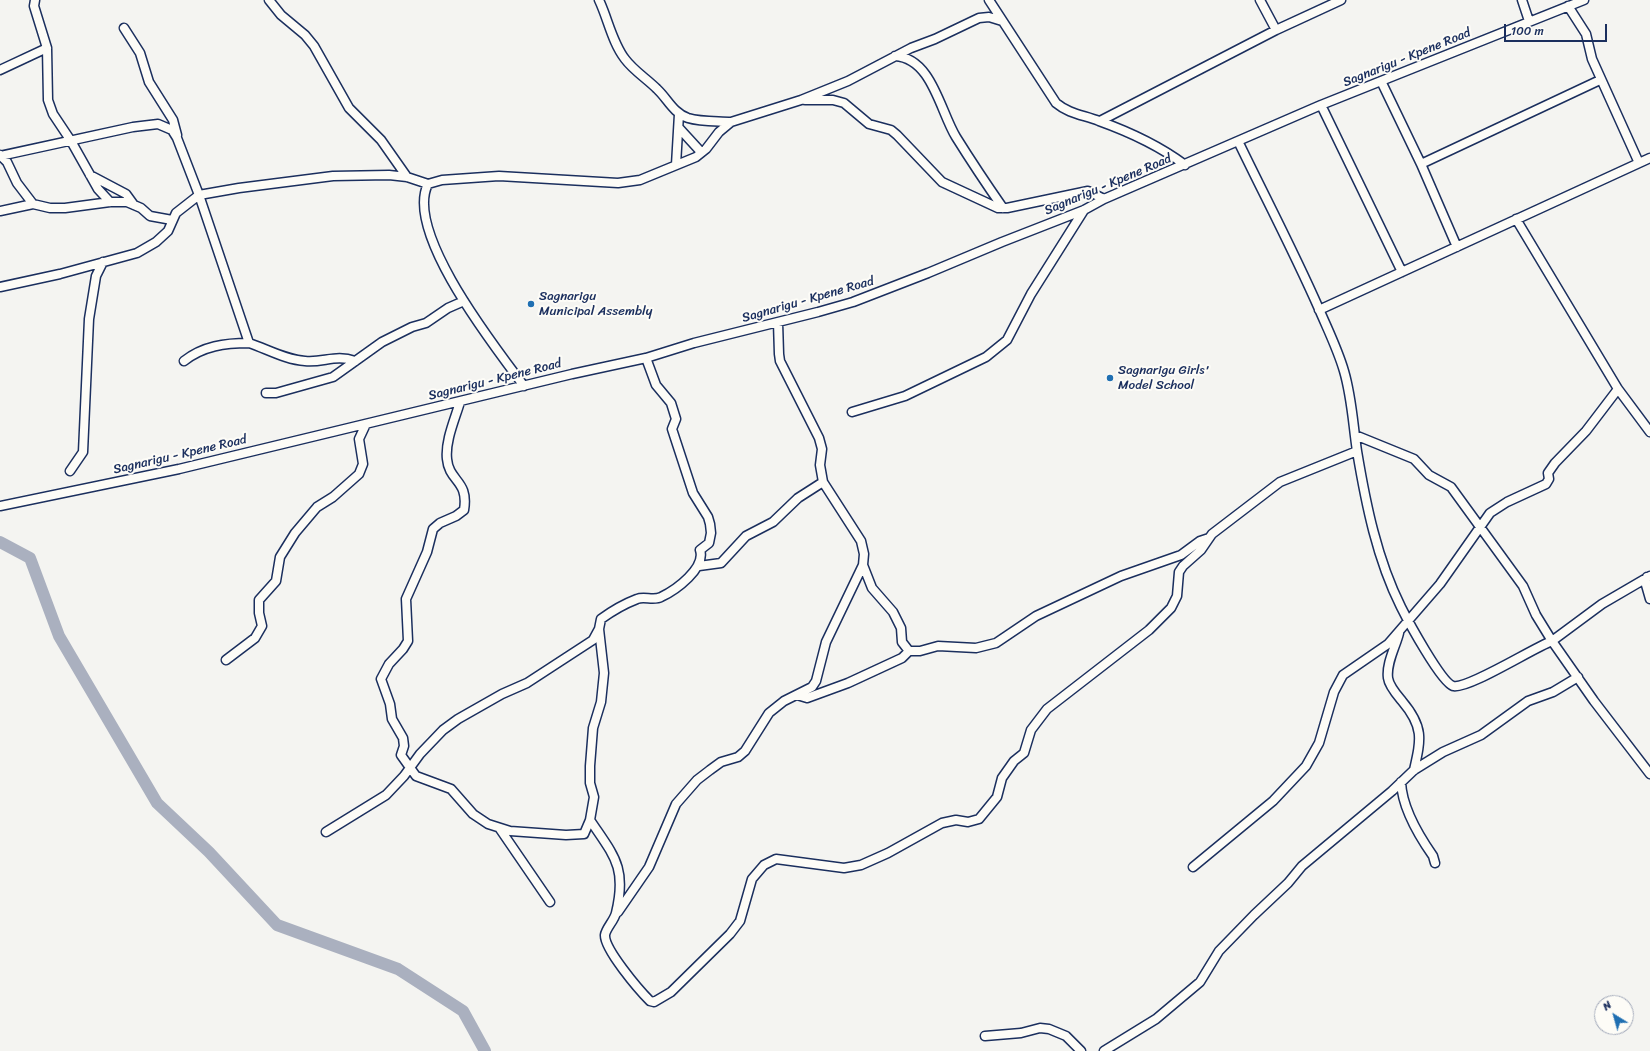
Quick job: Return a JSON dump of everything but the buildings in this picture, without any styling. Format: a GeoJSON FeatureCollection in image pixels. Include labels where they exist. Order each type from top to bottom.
{"type":"FeatureCollection","features":[{"type":"Feature","properties":{"kind":"street"},"geometry":{"type":"LineString","coordinates":[[269,0],[281,15],[305,35],[314,46],[342,98],[381,140],[407,177]]}},
{"type":"Feature","properties":{"kind":"street"},"geometry":{"type":"LineString","coordinates":[[599,0],[608,18],[615,42],[624,59],[639,75],[656,89],[679,114],[688,118],[731,122]]}},
{"type":"Feature","properties":{"kind":"street"},"geometry":{"type":"LineString","coordinates":[[989,0],[1056,103],[1068,111],[1100,121],[1156,147],[1185,165]]}},
{"type":"Feature","properties":{"kind":"street"},"geometry":{"type":"LineString","coordinates":[[1260,0],[1276,30]]}},
{"type":"Feature","properties":{"kind":"street"},"geometry":{"type":"LineString","coordinates":[[1100,121],[1276,30],[1342,0]]}},
{"type":"Feature","properties":{"kind":"street"},"geometry":{"type":"LineString","coordinates":[[1522,0],[1529,21]]}},
{"type":"Feature","properties":{"kind":"street","name":"Sagnarigu - Kpene Road"},"geometry":{"type":"LineString","coordinates":[[0,506],[179,469],[646,358],[694,343],[853,302],[1084,210],[1321,105],[1584,0]]}},
{"type":"Feature","properties":{"kind":"street"},"geometry":{"type":"LineString","coordinates":[[33,2],[47,48],[48,100],[53,114],[72,141],[89,175],[98,189],[110,202]]}},
{"type":"Feature","properties":{"kind":"street"},"geometry":{"type":"LineString","coordinates":[[1568,6],[1586,34],[1588,50],[1600,80],[1639,163]]}},
{"type":"Feature","properties":{"kind":"street"},"geometry":{"type":"LineString","coordinates":[[0,287],[137,253],[156,242],[168,231],[176,212],[199,195],[333,176],[389,175],[407,177],[428,184],[442,180],[499,176],[618,183],[640,180],[676,165],[701,152],[719,132],[731,122],[801,100],[848,81],[895,56],[979,18],[989,17],[1002,21]]}},
{"type":"Feature","properties":{"kind":"street"},"geometry":{"type":"LineString","coordinates":[[124,28],[140,53],[149,82],[173,120],[177,138],[199,195],[249,343]]}},
{"type":"Feature","properties":{"kind":"street"},"geometry":{"type":"LineString","coordinates":[[0,70],[47,48]]}},
{"type":"Feature","properties":{"kind":"street"},"geometry":{"type":"LineString","coordinates":[[895,56],[909,59],[936,90],[952,130],[1003,208]]}},
{"type":"Feature","properties":{"kind":"street"},"geometry":{"type":"LineString","coordinates":[[1421,164],[1600,80]]}},
{"type":"Feature","properties":{"kind":"street"},"geometry":{"type":"LineString","coordinates":[[1382,81],[1421,164],[1457,247]]}},
{"type":"Feature","properties":{"kind":"street"},"geometry":{"type":"LineString","coordinates":[[801,100],[833,100],[844,103],[869,124],[891,130],[942,182],[991,205],[1003,208],[1088,191],[1104,200]]}},
{"type":"Feature","properties":{"kind":"street"},"geometry":{"type":"LineString","coordinates":[[1321,105],[1402,272]]}},
{"type":"Feature","properties":{"kind":"street"},"geometry":{"type":"LineString","coordinates":[[676,165],[679,114]]}},
{"type":"Feature","properties":{"kind":"street"},"geometry":{"type":"LineString","coordinates":[[0,155],[133,127],[158,124],[172,130],[177,138]]}},
{"type":"Feature","properties":{"kind":"street"},"geometry":{"type":"LineString","coordinates":[[678,128],[701,152]]}},
{"type":"Feature","properties":{"kind":"street"},"geometry":{"type":"LineString","coordinates":[[1238,141],[1319,310],[1344,372],[1353,411],[1357,450],[1371,520],[1382,561],[1408,621],[1445,680],[1449,684],[1458,687],[1477,680],[1533,648],[1552,641],[1602,604],[1649,577]]}},
{"type":"Feature","properties":{"kind":"street"},"geometry":{"type":"LineString","coordinates":[[0,155],[7,162],[17,183],[33,204]]}},
{"type":"Feature","properties":{"kind":"street"},"geometry":{"type":"LineString","coordinates":[[1319,310],[1650,158]]}},
{"type":"Feature","properties":{"kind":"street"},"geometry":{"type":"LineString","coordinates":[[89,175],[126,194],[134,205]]}},
{"type":"Feature","properties":{"kind":"street"},"geometry":{"type":"LineString","coordinates":[[428,184],[424,193],[426,216],[430,233],[445,269],[464,301],[524,386]]}},
{"type":"Feature","properties":{"kind":"street"},"geometry":{"type":"LineString","coordinates":[[0,211],[33,204],[50,208],[65,208],[110,202],[127,202],[150,216],[172,220]]}},
{"type":"Feature","properties":{"kind":"street"},"geometry":{"type":"LineString","coordinates":[[852,412],[905,396],[986,357],[1008,340],[1031,294],[1084,210]]}},
{"type":"Feature","properties":{"kind":"street"},"geometry":{"type":"LineString","coordinates":[[1516,219],[1618,389],[1650,432]]}},
{"type":"Feature","properties":{"kind":"street"},"geometry":{"type":"LineString","coordinates":[[70,471],[83,452],[89,319],[96,276],[103,262]]}},
{"type":"Feature","properties":{"kind":"street"},"geometry":{"type":"LineString","coordinates":[[266,393],[276,393],[333,377],[382,342],[412,327],[426,323],[448,308],[464,301]]}},
{"type":"Feature","properties":{"kind":"street"},"geometry":{"type":"LineString","coordinates":[[778,322],[780,361],[818,438],[822,450],[820,465],[823,482],[861,541],[864,554],[863,565],[826,642],[816,681],[812,687],[784,701],[769,713],[746,751],[738,756],[721,762],[697,780],[682,795],[676,804],[649,866],[605,934],[606,942],[630,979],[650,1000],[654,1002],[670,992],[730,934],[740,920],[752,879],[764,865],[776,859],[844,868],[862,865],[888,853],[942,823],[956,820],[968,822],[979,819],[997,797],[1002,778],[1014,761],[1024,753],[1030,730],[1042,715],[1047,709],[1149,630],[1171,608],[1177,596],[1179,572],[1183,566],[1201,550],[1209,538],[1280,482],[1357,450]]}},
{"type":"Feature","properties":{"kind":"street"},"geometry":{"type":"LineString","coordinates":[[184,361],[193,354],[224,344],[249,343],[290,358],[307,362],[344,357],[355,361]]}},
{"type":"Feature","properties":{"kind":"street"},"geometry":{"type":"LineString","coordinates":[[326,832],[386,795],[420,754],[453,722],[502,694],[527,684],[593,640],[599,629],[601,619],[608,614],[638,598],[660,598],[684,581],[699,566],[702,557],[700,550],[709,543],[711,533],[708,517],[693,493],[672,429],[676,419],[671,403],[656,385],[646,358]]}},
{"type":"Feature","properties":{"kind":"street"},"geometry":{"type":"LineString","coordinates":[[1193,867],[1273,801],[1290,785],[1313,756],[1319,743],[1334,692],[1343,675],[1388,644],[1400,631],[1440,584],[1481,526],[1495,509],[1546,484],[1548,473],[1555,463],[1583,435],[1618,389]]}},
{"type":"Feature","properties":{"kind":"street"},"geometry":{"type":"LineString","coordinates":[[460,402],[449,442],[447,460],[451,472],[465,492],[466,499],[464,510],[456,516],[440,523],[434,529],[427,552],[406,599],[408,641],[403,649],[389,664],[381,680],[390,704],[392,719],[403,738],[404,746],[402,755],[409,767],[416,776],[451,789],[478,818],[500,829],[577,836],[584,834],[590,820],[594,797],[590,783],[593,728],[601,702],[604,673],[599,629]]}},
{"type":"Feature","properties":{"kind":"street"},"geometry":{"type":"LineString","coordinates":[[226,660],[255,638],[262,626],[258,613],[259,600],[276,581],[280,557],[286,546],[317,507],[333,497],[359,474],[363,464],[359,439],[366,424]]}},
{"type":"Feature","properties":{"kind":"street"},"geometry":{"type":"LineString","coordinates":[[1355,435],[1414,459],[1429,475],[1451,487],[1481,526],[1523,586],[1536,615],[1552,641],[1578,676],[1598,707],[1650,774]]}},
{"type":"Feature","properties":{"kind":"street"},"geometry":{"type":"LineString","coordinates":[[699,566],[721,563],[730,556],[746,536],[773,522],[798,498],[823,482]]}},
{"type":"Feature","properties":{"kind":"street"},"geometry":{"type":"LineString","coordinates":[[797,695],[807,698],[848,683],[902,658],[909,651],[920,651],[938,646],[976,648],[996,643],[1036,616],[1121,576],[1181,555],[1200,541],[1209,538]]}},
{"type":"Feature","properties":{"kind":"street"},"geometry":{"type":"LineString","coordinates":[[863,565],[872,588],[893,612],[901,628],[902,642],[909,651]]}},
{"type":"Feature","properties":{"kind":"street"},"geometry":{"type":"LineString","coordinates":[[1649,577],[1646,585],[1650,600]]}},
{"type":"Feature","properties":{"kind":"street"},"geometry":{"type":"LineString","coordinates":[[1400,631],[1389,664],[1388,676],[1390,684],[1399,698],[1418,722],[1419,735],[1414,770]]}},
{"type":"Feature","properties":{"kind":"street"},"geometry":{"type":"LineString","coordinates":[[1104,1051],[1156,1019],[1200,982],[1219,951],[1288,883],[1302,866],[1414,770],[1443,752],[1481,735],[1528,701],[1553,692],[1578,676]]}},
{"type":"Feature","properties":{"kind":"street"},"geometry":{"type":"LineString","coordinates":[[1401,782],[1403,795],[1410,814],[1433,856],[1435,863]]}},
{"type":"Feature","properties":{"kind":"street"},"geometry":{"type":"LineString","coordinates":[[590,820],[611,851],[620,872],[616,916]]}},
{"type":"Feature","properties":{"kind":"street"},"geometry":{"type":"LineString","coordinates":[[500,829],[550,902]]}},
{"type":"Feature","properties":{"kind":"street"},"geometry":{"type":"LineString","coordinates":[[985,1036],[1021,1033],[1040,1028],[1049,1029],[1066,1036],[1081,1051]]}},
{"type":"Feature","properties":{"kind":"waterway"},"geometry":{"type":"LineString","coordinates":[[0,542],[30,558],[59,636],[157,803],[209,852],[277,925],[398,969],[463,1011],[485,1051]]}},
{"type":"Feature","properties":{"kind":"place","name":"Sagnarigu Municipal Assembly"},"geometry":{"type":"Point","coordinates":[531,304]}},
{"type":"Feature","properties":{"kind":"place","name":"Sagnarigu Girls' Model School"},"geometry":{"type":"Point","coordinates":[1110,378]}}]}
